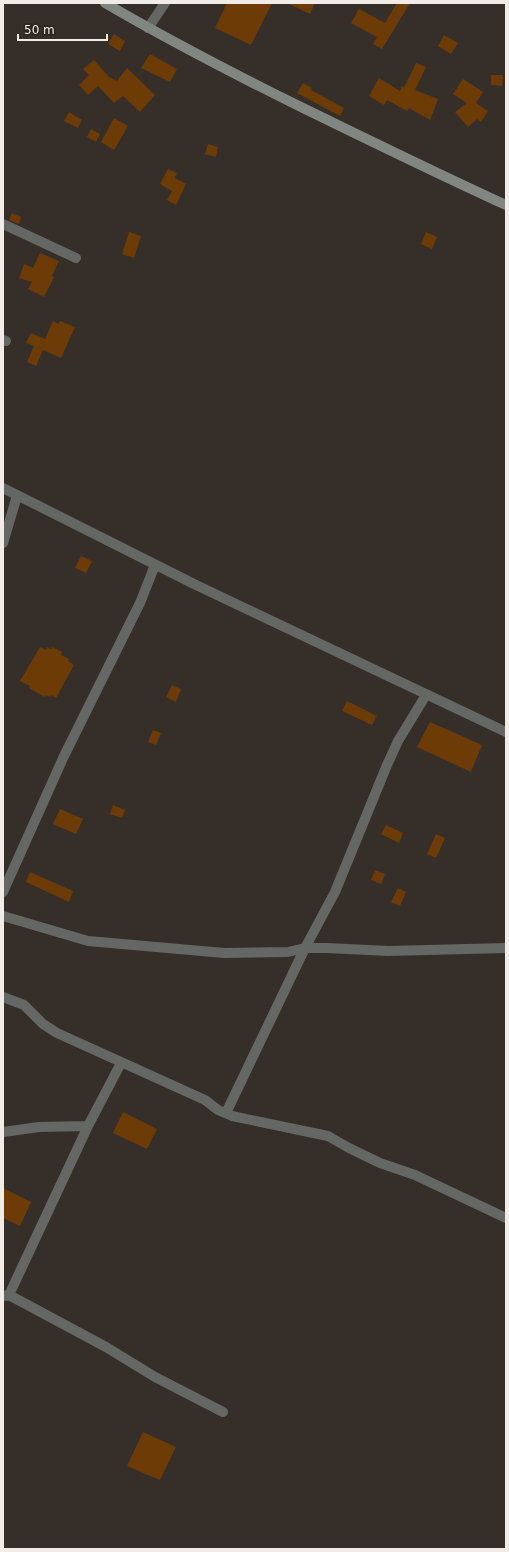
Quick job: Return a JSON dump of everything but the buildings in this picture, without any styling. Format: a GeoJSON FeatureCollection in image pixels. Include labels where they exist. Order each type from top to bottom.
{"type":"FeatureCollection","features":[{"type":"Feature","properties":{"kind":"main road"},"geometry":{"type":"LineString","coordinates":[[105,3],[148,28],[239,76],[410,161],[506,205]]}},
{"type":"Feature","properties":{"kind":"street"},"geometry":{"type":"LineString","coordinates":[[148,28],[165,3]]}},
{"type":"Feature","properties":{"kind":"street"},"geometry":{"type":"LineString","coordinates":[[3,224],[76,258]]}},
{"type":"Feature","properties":{"kind":"street"},"geometry":{"type":"LineString","coordinates":[[3,488],[155,564],[506,732]]}},
{"type":"Feature","properties":{"kind":"street"},"geometry":{"type":"LineString","coordinates":[[3,543],[17,496]]}},
{"type":"Feature","properties":{"kind":"street"},"geometry":{"type":"LineString","coordinates":[[3,892],[68,749],[140,603],[155,564]]}},
{"type":"Feature","properties":{"kind":"street"},"geometry":{"type":"LineString","coordinates":[[226,1113],[305,948],[335,892],[393,753],[426,695]]}},
{"type":"Feature","properties":{"kind":"street"},"geometry":{"type":"LineString","coordinates":[[3,916],[88,941],[224,953],[288,952],[305,948],[388,951],[506,948]]}},
{"type":"Feature","properties":{"kind":"street"},"geometry":{"type":"LineString","coordinates":[[3,997],[24,1005],[43,1024],[57,1033],[204,1100],[232,1116],[328,1136],[380,1163],[415,1174],[506,1218]]}},
{"type":"Feature","properties":{"kind":"street"},"geometry":{"type":"LineString","coordinates":[[121,1063],[88,1126],[6,1296],[106,1347],[155,1377],[223,1412]]}},
{"type":"Feature","properties":{"kind":"street"},"geometry":{"type":"LineString","coordinates":[[3,1132],[39,1127],[88,1126]]}}]}
